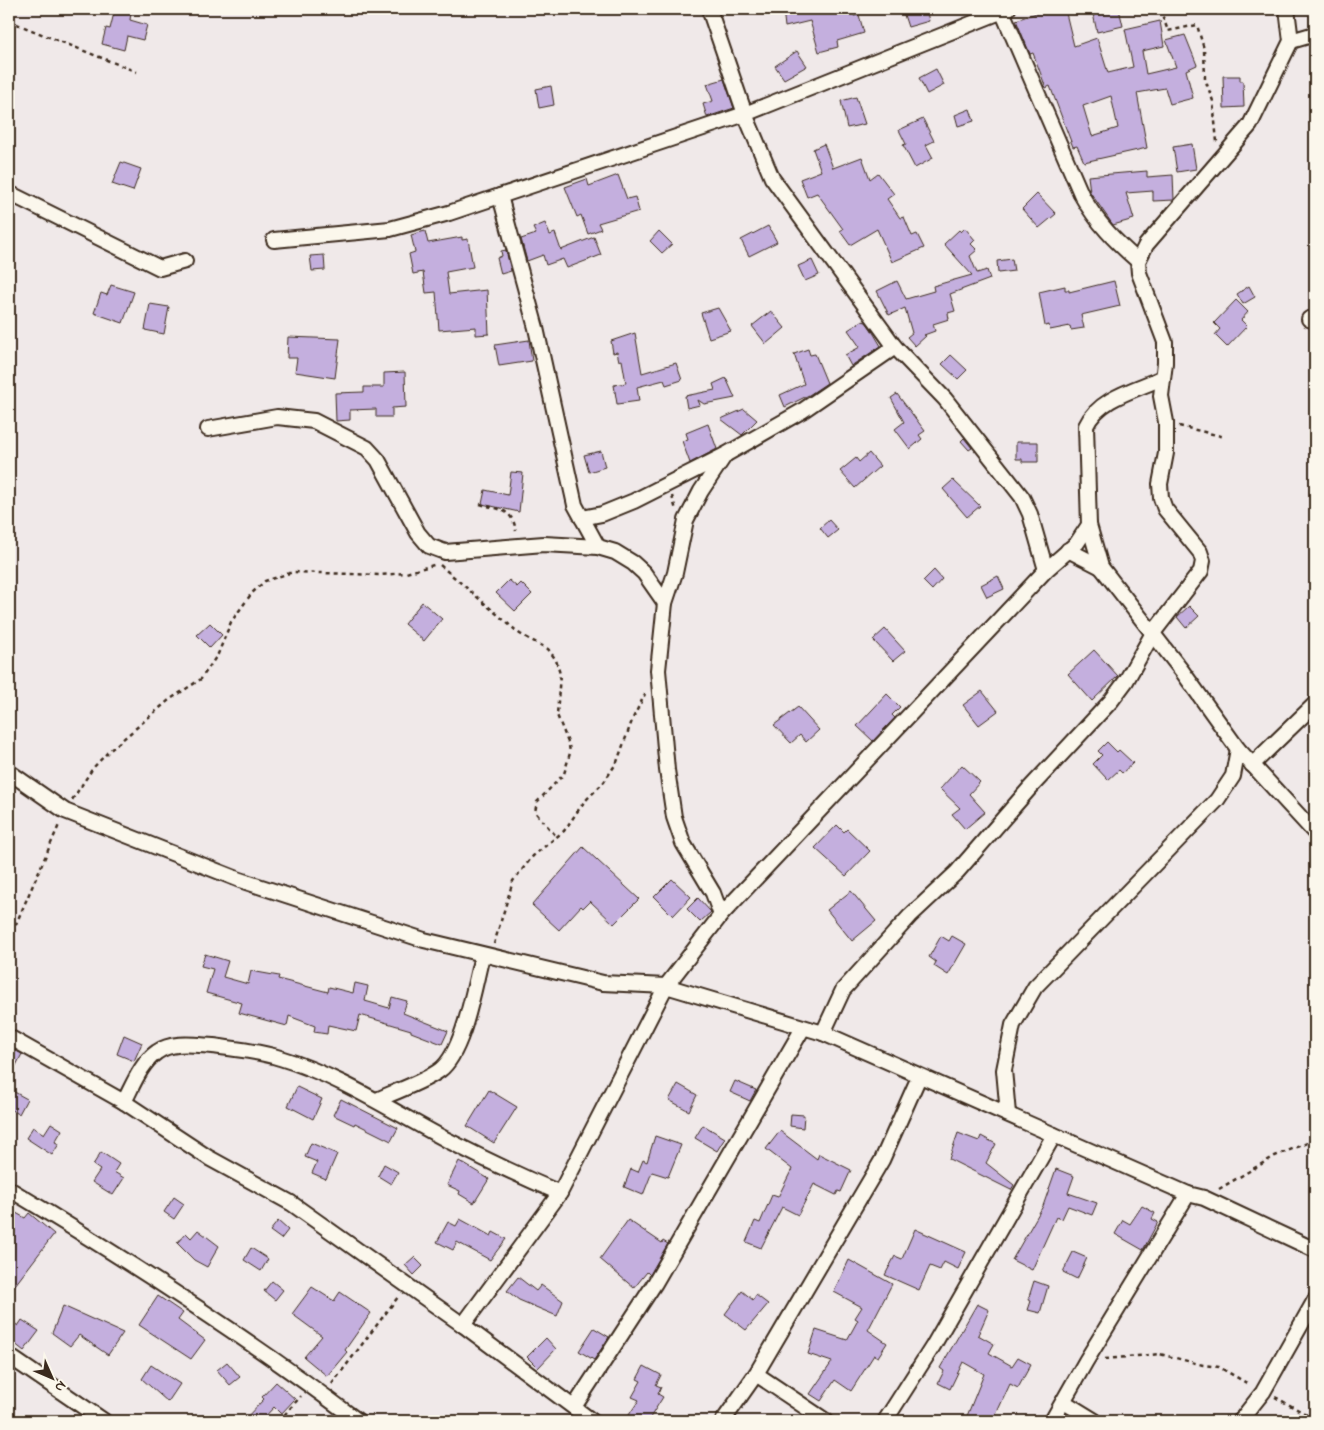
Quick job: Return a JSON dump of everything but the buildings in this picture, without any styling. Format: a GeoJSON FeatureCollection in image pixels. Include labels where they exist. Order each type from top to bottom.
{"type":"FeatureCollection","features":[{"type":"Feature","properties":{"kind":"street"},"geometry":{"type":"LineString","coordinates":[[709,9],[745,114],[772,178],[895,347],[945,399],[1022,497],[1030,514],[1046,570]]}},
{"type":"Feature","properties":{"kind":"street"},"geometry":{"type":"LineString","coordinates":[[823,1033],[843,990],[910,916],[957,872],[1029,789],[1110,701],[1126,681],[1153,633],[1201,571],[1203,561],[1200,552],[1165,509],[1161,498],[1160,484],[1166,453],[1166,422],[1161,396],[1165,363],[1165,342],[1139,273],[1138,261],[1146,245],[1250,125],[1291,41],[1287,9]]}},
{"type":"Feature","properties":{"kind":"street"},"geometry":{"type":"LineString","coordinates":[[274,240],[390,229],[500,196],[745,114],[1005,10],[1094,217],[1111,237],[1138,261]]}},
{"type":"Feature","properties":{"kind":"street"},"geometry":{"type":"LineString","coordinates":[[1291,41],[1315,34]]}},
{"type":"Feature","properties":{"kind":"street"},"geometry":{"type":"LineString","coordinates":[[9,193],[160,268],[185,261]]}},
{"type":"Feature","properties":{"kind":"street"},"geometry":{"type":"LineString","coordinates":[[500,196],[536,328],[575,505],[598,547]]}},
{"type":"Feature","properties":{"kind":"street"},"geometry":{"type":"LineString","coordinates":[[582,518],[602,514],[634,500],[724,455],[802,411],[895,347]]}},
{"type":"Feature","properties":{"kind":"street"},"geometry":{"type":"LineString","coordinates":[[1162,378],[1102,404],[1092,414],[1086,426],[1089,524],[1101,567],[1153,633],[1238,749],[1315,833]]}},
{"type":"Feature","properties":{"kind":"street"},"geometry":{"type":"LineString","coordinates":[[208,429],[277,417],[314,421],[367,448],[378,460],[418,533],[441,558],[518,545],[570,544],[598,547],[615,552],[633,563],[644,573],[666,602]]}},
{"type":"Feature","properties":{"kind":"street"},"geometry":{"type":"LineString","coordinates":[[721,915],[713,893],[683,843],[674,817],[667,770],[658,670],[666,602],[675,573],[686,520],[700,490],[724,455]]}},
{"type":"Feature","properties":{"kind":"street"},"geometry":{"type":"LineString","coordinates":[[463,1325],[560,1193],[666,986],[721,915],[1046,570],[1084,535],[1089,524]]}},
{"type":"Feature","properties":{"kind":"street"},"geometry":{"type":"LineString","coordinates":[[1068,550],[1101,567]]}},
{"type":"Feature","properties":{"kind":"street"},"geometry":{"type":"LineString","coordinates":[[1252,765],[1315,704]]}},
{"type":"Feature","properties":{"kind":"street"},"geometry":{"type":"LineString","coordinates":[[1008,1114],[1004,1070],[1013,1025],[1035,987],[1217,800],[1233,776],[1238,749]]}},
{"type":"Feature","properties":{"kind":"street"},"geometry":{"type":"LineString","coordinates":[[9,772],[65,812],[240,880],[424,940],[603,983],[666,986],[823,1033],[1188,1194],[1204,1198],[1315,1250]]}},
{"type":"Feature","properties":{"kind":"street"},"geometry":{"type":"LineString","coordinates":[[377,1100],[440,1071],[450,1060],[460,1042],[486,956]]}},
{"type":"Feature","properties":{"kind":"street"},"geometry":{"type":"LineString","coordinates":[[574,1407],[655,1283],[803,1028]]}},
{"type":"Feature","properties":{"kind":"street"},"geometry":{"type":"LineString","coordinates":[[9,1037],[124,1102],[208,1158],[291,1203],[463,1325],[592,1421]]}},
{"type":"Feature","properties":{"kind":"street"},"geometry":{"type":"LineString","coordinates":[[124,1102],[146,1063],[158,1051],[174,1045],[193,1044],[279,1057],[330,1077],[377,1100],[445,1139],[513,1173],[560,1193]]}},
{"type":"Feature","properties":{"kind":"street"},"geometry":{"type":"LineString","coordinates":[[723,1421],[756,1374],[882,1160],[920,1077]]}},
{"type":"Feature","properties":{"kind":"street"},"geometry":{"type":"LineString","coordinates":[[885,1421],[933,1346],[1054,1134]]}},
{"type":"Feature","properties":{"kind":"street"},"geometry":{"type":"LineString","coordinates":[[9,1189],[107,1248],[324,1395],[358,1421]]}},
{"type":"Feature","properties":{"kind":"street"},"geometry":{"type":"LineString","coordinates":[[1052,1421],[1086,1361],[1188,1194]]}},
{"type":"Feature","properties":{"kind":"street"},"geometry":{"type":"LineString","coordinates":[[1240,1421],[1263,1392],[1315,1300]]}},
{"type":"Feature","properties":{"kind":"street"},"geometry":{"type":"LineString","coordinates":[[9,1356],[104,1421]]}},
{"type":"Feature","properties":{"kind":"street"},"geometry":{"type":"LineString","coordinates":[[756,1374],[826,1421]]}},
{"type":"Feature","properties":{"kind":"street"},"geometry":{"type":"LineString","coordinates":[[1064,1402],[1095,1421]]}},
{"type":"Feature","properties":{"kind":"path"},"geometry":{"type":"LineString","coordinates":[[1160,9],[1168,31],[1198,25],[1204,49],[1205,79],[1213,101],[1218,164]]}},
{"type":"Feature","properties":{"kind":"path"},"geometry":{"type":"LineString","coordinates":[[9,21],[137,72]]}},
{"type":"Feature","properties":{"kind":"path"},"geometry":{"type":"LineString","coordinates":[[1166,422],[1225,437]]}},
{"type":"Feature","properties":{"kind":"path"},"geometry":{"type":"LineString","coordinates":[[480,504],[512,516],[518,545]]}},
{"type":"Feature","properties":{"kind":"path"},"geometry":{"type":"LineString","coordinates":[[9,940],[65,812],[92,768],[169,700],[201,678],[211,667],[231,622],[252,593],[265,581],[293,572],[380,575],[406,573],[441,558],[520,634],[548,648],[556,660],[560,674],[557,715],[569,745],[570,753],[561,779],[537,802],[535,812],[556,836]]}},
{"type":"Feature","properties":{"kind":"path"},"geometry":{"type":"LineString","coordinates":[[486,956],[513,881],[533,856],[564,831],[584,802],[604,782],[617,762],[633,718],[658,670]]}},
{"type":"Feature","properties":{"kind":"path"},"geometry":{"type":"LineString","coordinates":[[1204,1198],[1275,1156],[1315,1140]]}},
{"type":"Feature","properties":{"kind":"path"},"geometry":{"type":"LineString","coordinates":[[324,1395],[407,1286]]}},
{"type":"Feature","properties":{"kind":"path"},"geometry":{"type":"LineString","coordinates":[[1086,1361],[1160,1354],[1202,1365],[1219,1367],[1315,1419]]}},
{"type":"Feature","properties":{"kind":"path"},"geometry":{"type":"LineString","coordinates":[[279,1421],[310,1386]]}}]}
